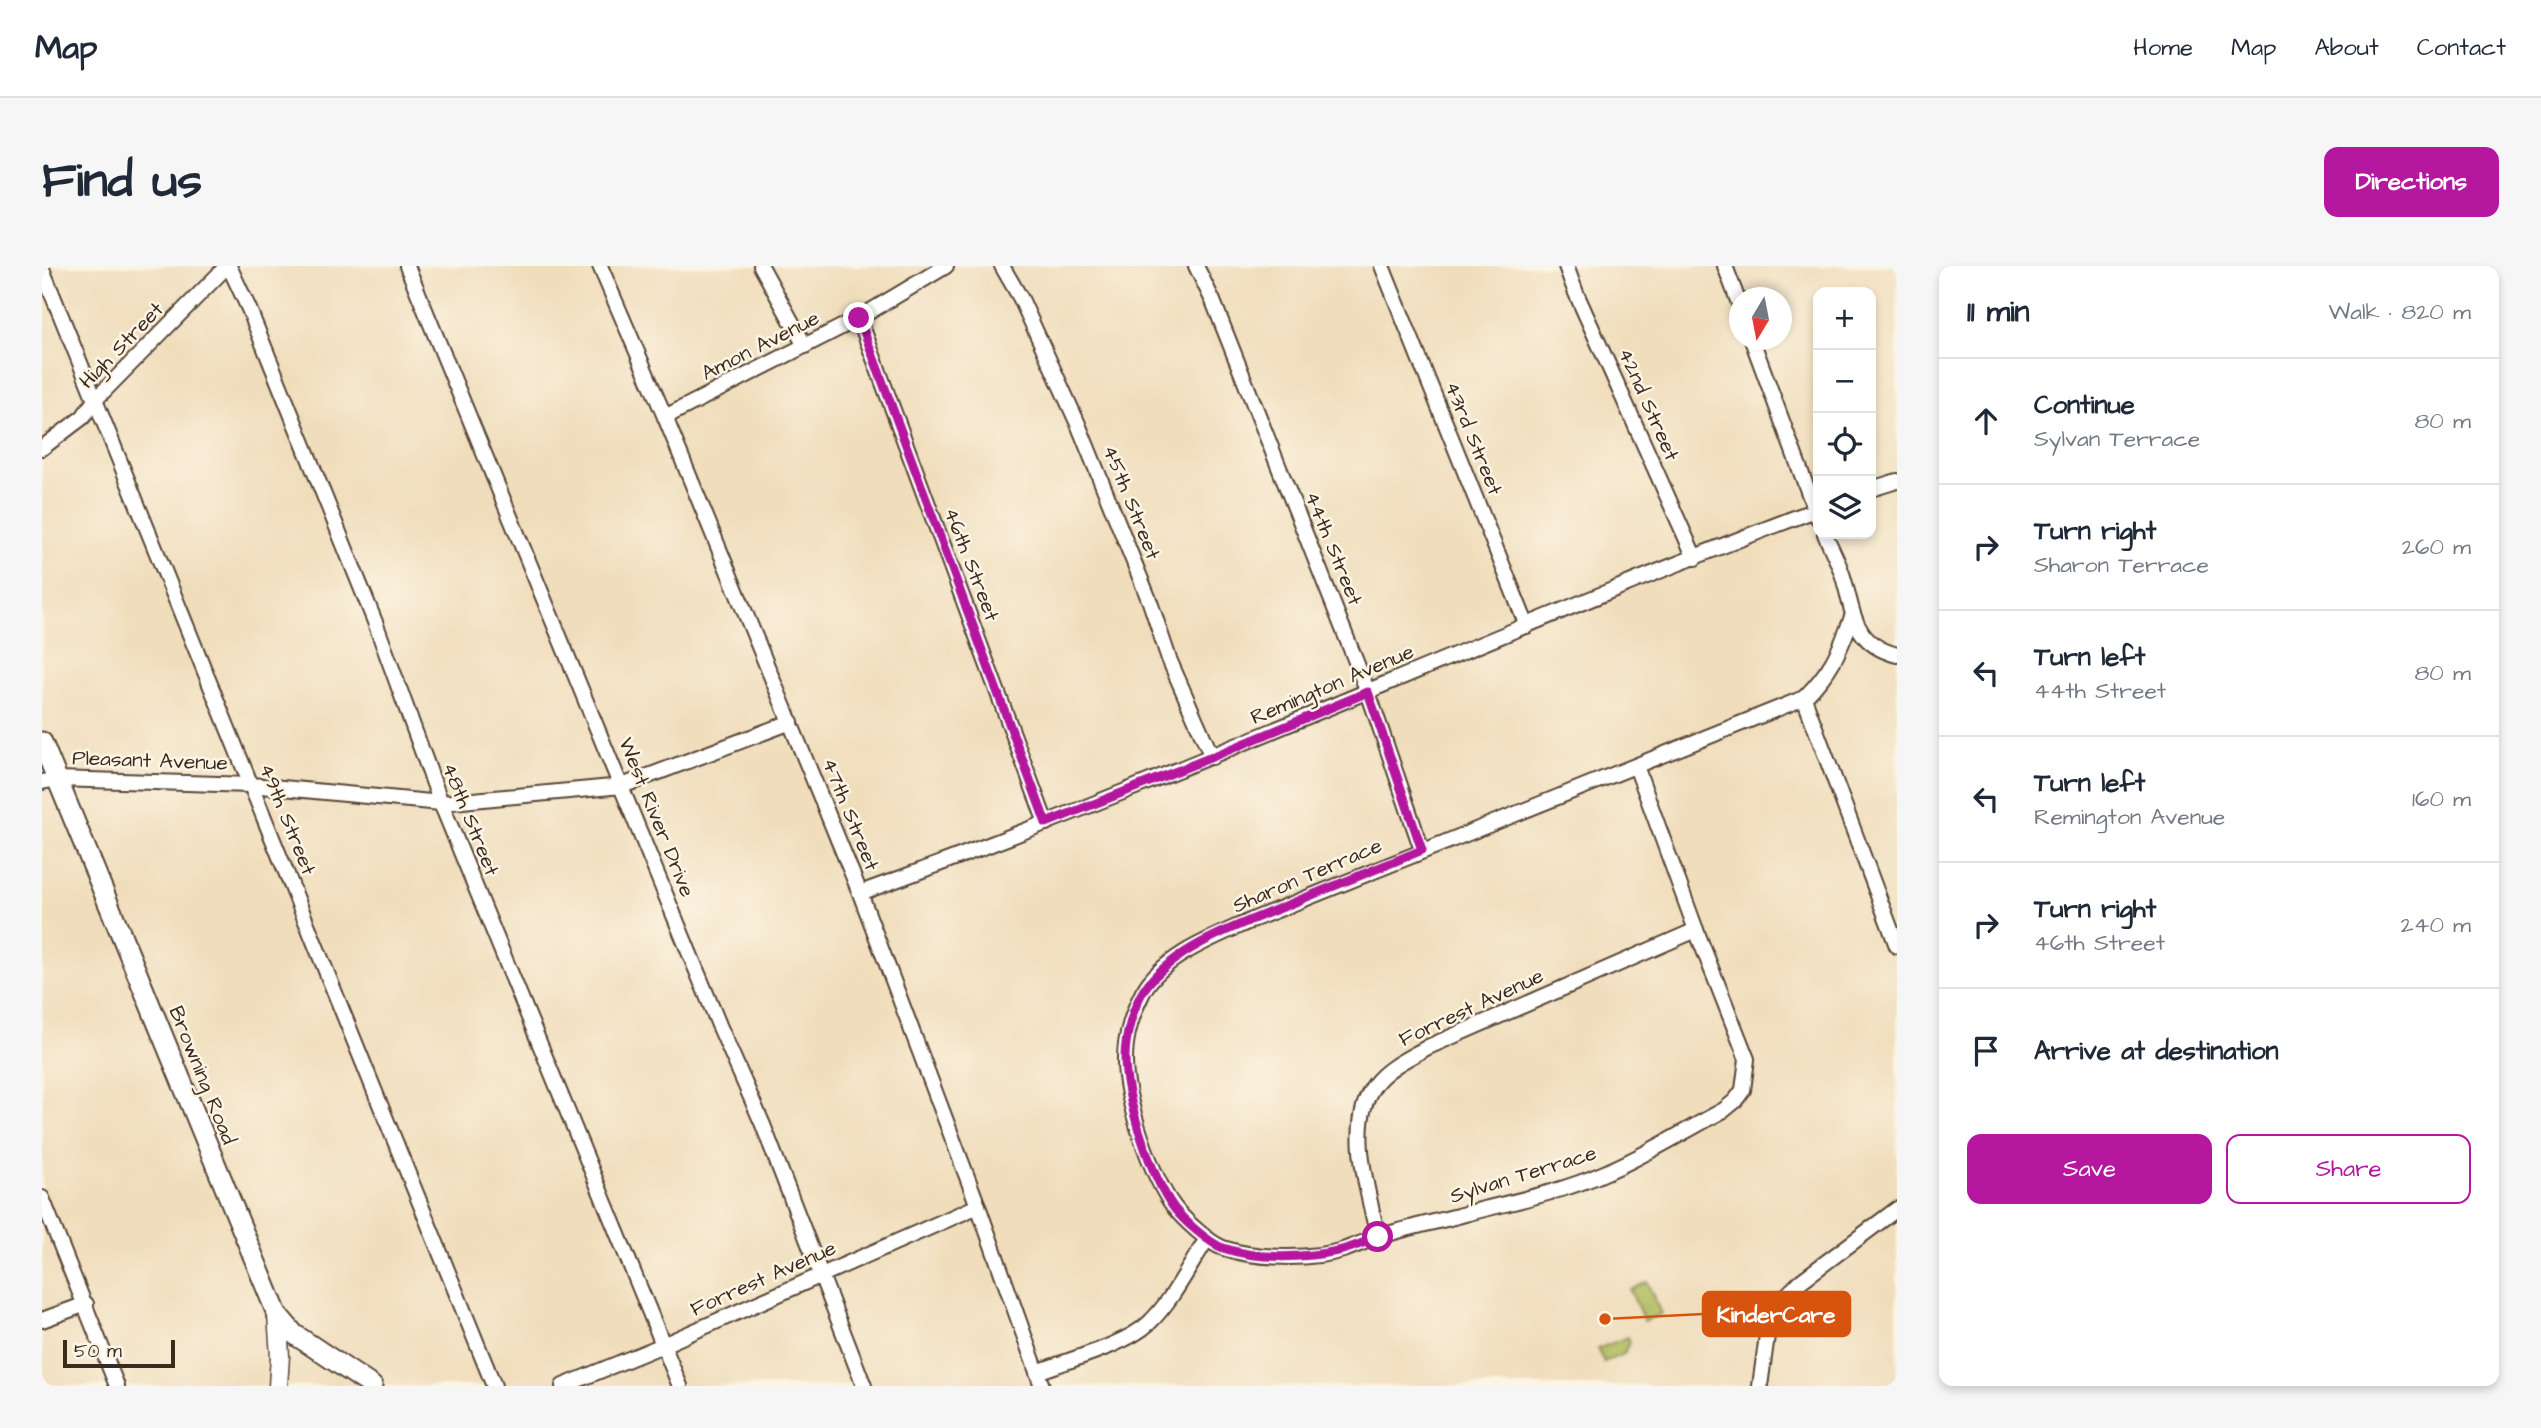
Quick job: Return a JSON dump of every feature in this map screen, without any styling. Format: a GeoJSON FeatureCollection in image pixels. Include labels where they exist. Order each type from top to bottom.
{"type":"FeatureCollection","features":[{"type":"Feature","properties":{"kind":"main road","name":"Browning Road"},"geometry":{"type":"LineString","coordinates":[[42,742],[49,780],[277,1314],[294,1334],[372,1386]]}},
{"type":"Feature","properties":{"kind":"street","name":"High Street"},"geometry":{"type":"LineString","coordinates":[[42,448],[83,417],[95,400],[228,266]]}},
{"type":"Feature","properties":{"kind":"street","name":"48th Street"},"geometry":{"type":"LineString","coordinates":[[228,266],[249,309],[375,622],[441,803],[680,1386]]}},
{"type":"Feature","properties":{"kind":"street","name":"West River Drive"},"geometry":{"type":"LineString","coordinates":[[407,266],[719,1025],[763,1125],[864,1386]]}},
{"type":"Feature","properties":{"kind":"street","name":"47th Street"},"geometry":{"type":"LineString","coordinates":[[600,266],[665,417],[860,893],[978,1206],[1039,1379]]}},
{"type":"Feature","properties":{"kind":"street"},"geometry":{"type":"LineString","coordinates":[[761,266],[805,346]]}},
{"type":"Feature","properties":{"kind":"street","name":"Amon Avenue"},"geometry":{"type":"LineString","coordinates":[[665,417],[859,318],[921,272],[946,266]]}},
{"type":"Feature","properties":{"kind":"street","name":"45th Street"},"geometry":{"type":"LineString","coordinates":[[1002,266],[1021,299],[1078,424],[1150,602],[1169,659],[1212,757]]}},
{"type":"Feature","properties":{"kind":"street","name":"44th Street"},"geometry":{"type":"LineString","coordinates":[[1196,266],[1213,301],[1368,692],[1422,850]]}},
{"type":"Feature","properties":{"kind":"street","name":"43rd Street"},"geometry":{"type":"LineString","coordinates":[[1382,266],[1528,626]]}},
{"type":"Feature","properties":{"kind":"street","name":"42nd Street"},"geometry":{"type":"LineString","coordinates":[[1566,266],[1695,558]]}},
{"type":"Feature","properties":{"kind":"street"},"geometry":{"type":"LineString","coordinates":[[1725,266],[1733,287]]}},
{"type":"Feature","properties":{"kind":"street","name":"49th Street"},"geometry":{"type":"LineString","coordinates":[[42,268],[491,1380]]}},
{"type":"Feature","properties":{"kind":"street","name":"46th Street"},"geometry":{"type":"LineString","coordinates":[[859,318],[1046,823]]}},
{"type":"Feature","properties":{"kind":"street"},"geometry":{"type":"LineString","coordinates":[[1756,350],[1813,502]]}},
{"type":"Feature","properties":{"kind":"street"},"geometry":{"type":"LineString","coordinates":[[1876,487],[1897,481]]}},
{"type":"Feature","properties":{"kind":"street","name":"Remington Avenue"},"geometry":{"type":"LineString","coordinates":[[860,893],[1046,823],[1695,558],[1813,514]]}},
{"type":"Feature","properties":{"kind":"street"},"geometry":{"type":"LineString","coordinates":[[1827,539],[1843,577],[1852,617],[1864,637],[1897,655]]}},
{"type":"Feature","properties":{"kind":"street","name":"Sharon Terrace"},"geometry":{"type":"LineString","coordinates":[[1207,1238],[1175,1209],[1155,1174],[1128,1085],[1125,1058],[1128,1035],[1144,990],[1156,975],[1205,942],[1422,850],[1804,698],[1822,680],[1837,658],[1852,617]]}},
{"type":"Feature","properties":{"kind":"street"},"geometry":{"type":"LineString","coordinates":[[1804,698],[1897,946]]}},
{"type":"Feature","properties":{"kind":"street","name":"Pleasant Avenue"},"geometry":{"type":"LineString","coordinates":[[49,780],[251,785],[441,803],[622,786],[791,722]]}},
{"type":"Feature","properties":{"kind":"street","name":"Sylvan Terrace"},"geometry":{"type":"LineString","coordinates":[[1207,1238],[1222,1248],[1267,1256],[1340,1251],[1378,1237],[1602,1174],[1724,1110],[1735,1101],[1743,1090],[1747,1059],[1636,766]]}},
{"type":"Feature","properties":{"kind":"street","name":"Forrest Avenue"},"geometry":{"type":"LineString","coordinates":[[1378,1237],[1359,1154],[1361,1127],[1373,1086],[1390,1070],[1428,1047],[1696,930]]}},
{"type":"Feature","properties":{"kind":"street"},"geometry":{"type":"LineString","coordinates":[[42,1198],[117,1386]]}},
{"type":"Feature","properties":{"kind":"street","name":"Forrest Avenue"},"geometry":{"type":"LineString","coordinates":[[563,1386],[663,1345],[978,1206]]}},
{"type":"Feature","properties":{"kind":"street"},"geometry":{"type":"LineString","coordinates":[[1760,1386],[1768,1328],[1780,1302],[1801,1281],[1897,1209]]}},
{"type":"Feature","properties":{"kind":"street"},"geometry":{"type":"LineString","coordinates":[[1039,1379],[1118,1342],[1149,1323],[1167,1302],[1207,1238]]}},
{"type":"Feature","properties":{"kind":"street"},"geometry":{"type":"LineString","coordinates":[[42,1320],[86,1304]]}},
{"type":"Feature","properties":{"kind":"street"},"geometry":{"type":"LineString","coordinates":[[277,1314],[280,1356],[278,1386]]}},
{"type":"Feature","properties":{"kind":"street"},"geometry":{"type":"LineString","coordinates":[[479,1386],[491,1380]]}},
{"type":"Feature","properties":{"kind":"green space"},"geometry":{"type":"Polygon","coordinates":[[[1647,1282],[1661,1314],[1644,1321],[1630,1290],[1647,1282]]]}},
{"type":"Feature","properties":{"kind":"green space"},"geometry":{"type":"Polygon","coordinates":[[[1628,1337],[1629,1342],[1624,1354],[1604,1362],[1597,1349],[1628,1337]]]}},
{"type":"Feature","properties":{"kind":"place","name":"KinderCare"},"geometry":{"type":"Point","coordinates":[1605,1319]}},
{"type":"Feature","properties":{"kind":"route"},"geometry":{"type":"LineString","coordinates":[[859,318],[1046,823],[1368,692],[1422,850],[1252,920],[1178,958],[1156,975],[1144,990],[1128,1035],[1125,1058],[1128,1085],[1138,1124],[1155,1174],[1175,1209],[1207,1238],[1222,1248],[1267,1256],[1340,1251],[1378,1237]]}}]}
